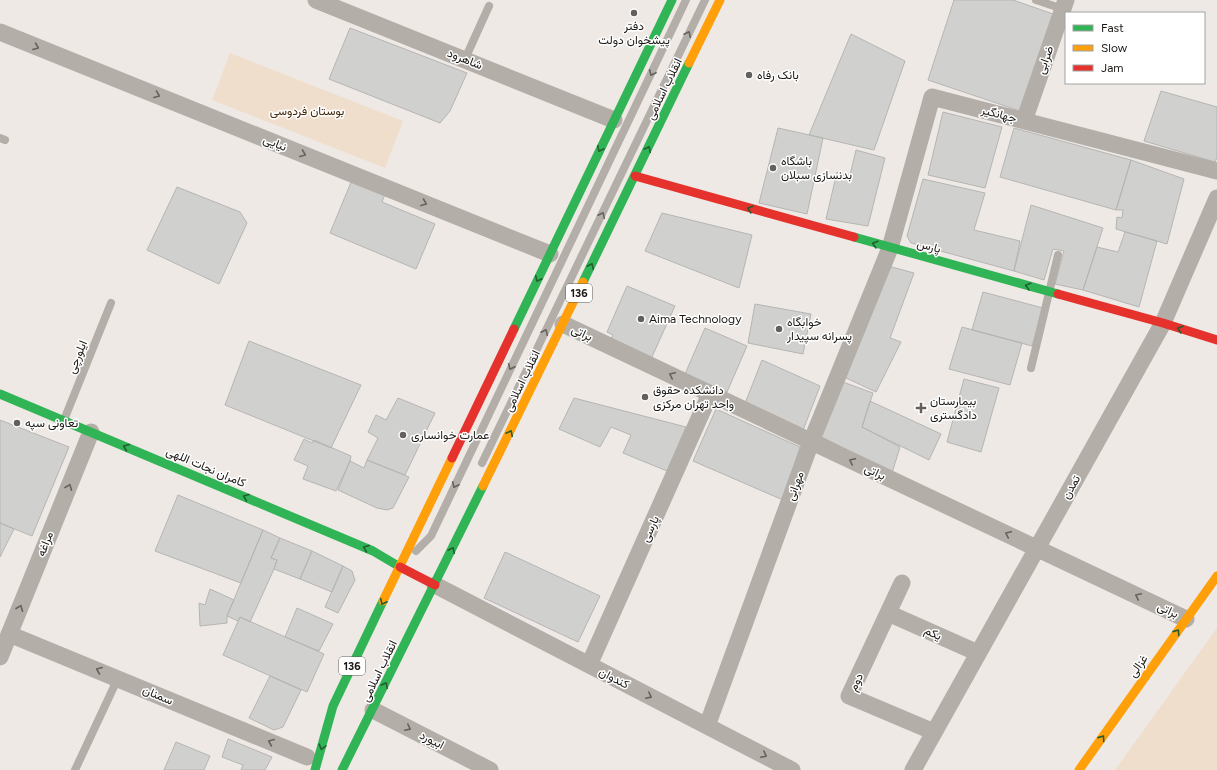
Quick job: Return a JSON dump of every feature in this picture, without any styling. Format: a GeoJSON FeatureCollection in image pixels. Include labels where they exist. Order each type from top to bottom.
{"type":"FeatureCollection","features":[{"type":"Feature","properties":{"kind":"main road","name":"136"},"geometry":{"type":"LineString","coordinates":[[310,757],[333,706],[672,0]]}},
{"type":"Feature","properties":{"kind":"main road","name":"انقلاب اسلامی"},"geometry":{"type":"LineString","coordinates":[[342,770],[435,585],[720,0]]}},
{"type":"Feature","properties":{"kind":"main road","name":"پارس"},"geometry":{"type":"LineString","coordinates":[[635,176],[1217,340]]}},
{"type":"Feature","properties":{"kind":"main road","name":"کامران نجات اللهی"},"geometry":{"type":"LineString","coordinates":[[0,394],[373,551],[435,585]]}},
{"type":"Feature","properties":{"kind":"main road","name":"غزالی"},"geometry":{"type":"LineString","coordinates":[[1079,770],[1217,576]]}},
{"type":"Feature","properties":{"kind":"main road"},"geometry":{"type":"LineString","coordinates":[[310,757],[333,706]]}},
{"type":"Feature","properties":{"kind":"main road"},"geometry":{"type":"LineString","coordinates":[[363,748],[373,710]]}},
{"type":"Feature","properties":{"kind":"street","name":"شاهرود"},"geometry":{"type":"LineString","coordinates":[[316,0],[466,59],[614,120]]}},
{"type":"Feature","properties":{"kind":"street","name":"ضرابی"},"geometry":{"type":"LineString","coordinates":[[1024,121],[1065,5]]}},
{"type":"Feature","properties":{"kind":"street","name":"نیایی"},"geometry":{"type":"LineString","coordinates":[[0,32],[550,254]]}},
{"type":"Feature","properties":{"kind":"street","name":"جهانگیر"},"geometry":{"type":"LineString","coordinates":[[890,248],[932,97],[1217,171]]}},
{"type":"Feature","properties":{"kind":"street","name":"تمدن"},"geometry":{"type":"LineString","coordinates":[[913,770],[1163,324],[1217,198]]}},
{"type":"Feature","properties":{"kind":"street","name":"مهرانی"},"geometry":{"type":"LineString","coordinates":[[707,726],[811,442],[890,248]]}},
{"type":"Feature","properties":{"kind":"street","name":"براتی"},"geometry":{"type":"LineString","coordinates":[[563,324],[1186,618]]}},
{"type":"Feature","properties":{"kind":"street","name":"پارسی"},"geometry":{"type":"LineString","coordinates":[[589,665],[710,394]]}},
{"type":"Feature","properties":{"kind":"street","name":"مراغه"},"geometry":{"type":"LineString","coordinates":[[0,657],[91,432]]}},
{"type":"Feature","properties":{"kind":"street","name":"دوم"},"geometry":{"type":"LineString","coordinates":[[902,583],[849,696],[934,732]]}},
{"type":"Feature","properties":{"kind":"street","name":"کندوان"},"geometry":{"type":"LineString","coordinates":[[435,585],[792,770]]}},
{"type":"Feature","properties":{"kind":"street","name":"یکم"},"geometry":{"type":"LineString","coordinates":[[888,613],[978,653]]}},
{"type":"Feature","properties":{"kind":"street","name":"سمنان"},"geometry":{"type":"LineString","coordinates":[[9,634],[310,757]]}},
{"type":"Feature","properties":{"kind":"street","name":"ابیورد"},"geometry":{"type":"LineString","coordinates":[[373,710],[490,770]]}},
{"type":"Feature","properties":{"kind":"lane"},"geometry":{"type":"LineString","coordinates":[[400,566],[431,536],[686,0]]}},
{"type":"Feature","properties":{"kind":"lane"},"geometry":{"type":"LineString","coordinates":[[478,471],[705,0]]}},
{"type":"Feature","properties":{"kind":"lane"},"geometry":{"type":"LineString","coordinates":[[1036,0],[1065,5]]}},
{"type":"Feature","properties":{"kind":"lane"},"geometry":{"type":"LineString","coordinates":[[466,59],[489,6]]}},
{"type":"Feature","properties":{"kind":"lane"},"geometry":{"type":"LineString","coordinates":[[1031,368],[1058,256]]}},
{"type":"Feature","properties":{"kind":"lane","name":"ایلورچی"},"geometry":{"type":"LineString","coordinates":[[64,421],[111,303]]}},
{"type":"Feature","properties":{"kind":"lane"},"geometry":{"type":"LineString","coordinates":[[435,585],[442,550]]}},
{"type":"Feature","properties":{"kind":"lane"},"geometry":{"type":"LineString","coordinates":[[75,770],[118,678]]}},
{"type":"Feature","properties":{"kind":"green space","name":"بوستان فردوسی"},"geometry":{"type":"Polygon","coordinates":[[[230,53],[403,121],[385,168],[212,100],[230,53]]]}},
{"type":"Feature","properties":{"kind":"green space"},"geometry":{"type":"Polygon","coordinates":[[[1217,628],[1217,770],[1115,770],[1217,628]]]}},
{"type":"Feature","properties":{"kind":"building"},"geometry":{"type":"Polygon","coordinates":[[[954,0],[1013,0],[1053,14],[1020,111],[928,80],[954,0]]]}},
{"type":"Feature","properties":{"kind":"building"},"geometry":{"type":"Polygon","coordinates":[[[350,28],[467,73],[450,111],[440,123],[329,79],[350,28]]]}},
{"type":"Feature","properties":{"kind":"building"},"geometry":{"type":"Polygon","coordinates":[[[851,34],[905,61],[874,150],[809,135],[851,34]]]}},
{"type":"Feature","properties":{"kind":"building"},"geometry":{"type":"Polygon","coordinates":[[[1161,91],[1217,107],[1217,158],[1215,162],[1144,141],[1161,91]]]}},
{"type":"Feature","properties":{"kind":"building"},"geometry":{"type":"Polygon","coordinates":[[[943,112],[1002,127],[985,188],[928,175],[943,112]]]}},
{"type":"Feature","properties":{"kind":"building"},"geometry":{"type":"Polygon","coordinates":[[[778,128],[823,138],[807,214],[759,203],[778,128]]]}},
{"type":"Feature","properties":{"kind":"building"},"geometry":{"type":"Polygon","coordinates":[[[1014,128],[1131,160],[1116,210],[1000,177],[1014,128]]]}},
{"type":"Feature","properties":{"kind":"building"},"geometry":{"type":"Polygon","coordinates":[[[856,150],[885,158],[868,226],[826,219],[837,172],[850,175],[856,150]]]}},
{"type":"Feature","properties":{"kind":"building"},"geometry":{"type":"Polygon","coordinates":[[[1131,160],[1184,179],[1167,244],[1116,229],[1117,217],[1122,218],[1123,210],[1116,210],[1131,160]]]}},
{"type":"Feature","properties":{"kind":"building"},"geometry":{"type":"Polygon","coordinates":[[[354,175],[387,189],[382,202],[435,224],[416,269],[330,233],[354,175]]]}},
{"type":"Feature","properties":{"kind":"building"},"geometry":{"type":"Polygon","coordinates":[[[923,179],[985,193],[974,230],[1020,241],[1014,271],[911,243],[907,236],[923,179]]]}},
{"type":"Feature","properties":{"kind":"building"},"geometry":{"type":"Polygon","coordinates":[[[177,187],[240,212],[247,223],[219,284],[147,250],[177,187]]]}},
{"type":"Feature","properties":{"kind":"building"},"geometry":{"type":"Polygon","coordinates":[[[1031,205],[1103,228],[1083,290],[1055,284],[1064,251],[1053,249],[1044,280],[1014,271],[1031,205]]]}},
{"type":"Feature","properties":{"kind":"building"},"geometry":{"type":"Polygon","coordinates":[[[662,213],[752,235],[739,288],[645,251],[662,213]]]}},
{"type":"Feature","properties":{"kind":"building"},"geometry":{"type":"Polygon","coordinates":[[[1125,232],[1157,241],[1139,307],[1083,290],[1097,247],[1118,252],[1125,232]]]}},
{"type":"Feature","properties":{"kind":"building"},"geometry":{"type":"Polygon","coordinates":[[[888,266],[914,273],[890,338],[901,342],[876,392],[842,376],[888,266]]]}},
{"type":"Feature","properties":{"kind":"building","name":"Aima Technology"},"geometry":{"type":"Polygon","coordinates":[[[627,286],[675,306],[651,359],[610,341],[613,335],[607,332],[627,286]]]}},
{"type":"Feature","properties":{"kind":"building"},"geometry":{"type":"Polygon","coordinates":[[[983,292],[1043,308],[1032,346],[972,330],[983,292]]]}},
{"type":"Feature","properties":{"kind":"building","name":"خوابگاه پسرانه سپیدار"},"geometry":{"type":"Polygon","coordinates":[[[755,304],[811,314],[803,354],[748,343],[755,304]]]}},
{"type":"Feature","properties":{"kind":"building"},"geometry":{"type":"Polygon","coordinates":[[[962,327],[1022,343],[1010,385],[949,369],[962,327]]]}},
{"type":"Feature","properties":{"kind":"building"},"geometry":{"type":"Polygon","coordinates":[[[705,328],[747,346],[727,392],[685,374],[705,328]]]}},
{"type":"Feature","properties":{"kind":"building"},"geometry":{"type":"Polygon","coordinates":[[[249,341],[361,385],[331,448],[225,405],[249,341]]]}},
{"type":"Feature","properties":{"kind":"building"},"geometry":{"type":"Polygon","coordinates":[[[762,360],[820,386],[802,433],[744,406],[762,360]]]}},
{"type":"Feature","properties":{"kind":"building"},"geometry":{"type":"Polygon","coordinates":[[[964,379],[999,388],[981,452],[947,442],[964,379]]]}},
{"type":"Feature","properties":{"kind":"building"},"geometry":{"type":"Polygon","coordinates":[[[840,381],[873,393],[862,427],[900,447],[892,473],[818,435],[840,381]]]}},
{"type":"Feature","properties":{"kind":"building"},"geometry":{"type":"Polygon","coordinates":[[[398,398],[435,413],[405,475],[367,460],[378,438],[368,432],[376,415],[386,420],[398,398]]]}},
{"type":"Feature","properties":{"kind":"building"},"geometry":{"type":"Polygon","coordinates":[[[574,398],[686,427],[667,471],[623,453],[631,435],[611,427],[600,447],[559,429],[574,398]]]}},
{"type":"Feature","properties":{"kind":"building"},"geometry":{"type":"Polygon","coordinates":[[[870,401],[941,434],[929,460],[862,427],[870,401]]]}},
{"type":"Feature","properties":{"kind":"building"},"geometry":{"type":"Polygon","coordinates":[[[716,409],[800,447],[783,500],[693,461],[716,409]]]}},
{"type":"Feature","properties":{"kind":"building"},"geometry":{"type":"Polygon","coordinates":[[[0,420],[69,447],[32,536],[0,523],[0,420]]]}},
{"type":"Feature","properties":{"kind":"building"},"geometry":{"type":"Polygon","coordinates":[[[304,439],[312,443],[314,440],[351,456],[336,491],[303,479],[308,466],[294,460],[304,439]]]}},
{"type":"Feature","properties":{"kind":"building"},"geometry":{"type":"Polygon","coordinates":[[[367,460],[409,477],[393,508],[387,510],[377,508],[338,490],[350,461],[364,468],[367,460]]]}},
{"type":"Feature","properties":{"kind":"building"},"geometry":{"type":"Polygon","coordinates":[[[178,495],[263,530],[241,583],[155,551],[178,495]]]}},
{"type":"Feature","properties":{"kind":"building"},"geometry":{"type":"Polygon","coordinates":[[[0,523],[14,529],[0,557],[0,523]]]}},
{"type":"Feature","properties":{"kind":"building"},"geometry":{"type":"Polygon","coordinates":[[[263,530],[280,538],[271,558],[277,560],[250,622],[240,617],[238,621],[227,616],[263,530]]]}},
{"type":"Feature","properties":{"kind":"building"},"geometry":{"type":"Polygon","coordinates":[[[280,538],[312,551],[300,579],[274,569],[277,560],[271,558],[280,538]]]}},
{"type":"Feature","properties":{"kind":"building"},"geometry":{"type":"Polygon","coordinates":[[[312,551],[343,566],[332,592],[300,579],[312,551]]]}},
{"type":"Feature","properties":{"kind":"building"},"geometry":{"type":"Polygon","coordinates":[[[505,552],[600,596],[578,642],[484,598],[505,552]]]}},
{"type":"Feature","properties":{"kind":"building"},"geometry":{"type":"Polygon","coordinates":[[[343,566],[352,571],[355,580],[338,613],[325,607],[343,566]]]}},
{"type":"Feature","properties":{"kind":"building"},"geometry":{"type":"Polygon","coordinates":[[[210,589],[234,600],[227,616],[227,623],[200,626],[199,603],[205,605],[210,589]]]}},
{"type":"Feature","properties":{"kind":"building"},"geometry":{"type":"Polygon","coordinates":[[[297,608],[333,624],[319,651],[285,637],[297,608]]]}},
{"type":"Feature","properties":{"kind":"building"},"geometry":{"type":"Polygon","coordinates":[[[240,617],[324,654],[307,692],[223,655],[240,617]]]}},
{"type":"Feature","properties":{"kind":"building"},"geometry":{"type":"Polygon","coordinates":[[[270,676],[301,690],[283,727],[274,730],[249,718],[270,676]]]}},
{"type":"Feature","properties":{"kind":"building"},"geometry":{"type":"Polygon","coordinates":[[[228,739],[272,757],[265,770],[241,770],[243,765],[222,757],[228,739]]]}},
{"type":"Feature","properties":{"kind":"building"},"geometry":{"type":"Polygon","coordinates":[[[176,742],[210,756],[204,770],[164,770],[176,742]]]}},
{"type":"Feature","properties":{"kind":"traffic: fast"},"geometry":{"type":"LineString","coordinates":[[514,329],[672,0]]}},
{"type":"Feature","properties":{"kind":"traffic: fast"},"geometry":{"type":"LineString","coordinates":[[583,282],[689,63]]}},
{"type":"Feature","properties":{"kind":"traffic: fast"},"geometry":{"type":"LineString","coordinates":[[854,237],[1058,294]]}},
{"type":"Feature","properties":{"kind":"traffic: fast"},"geometry":{"type":"LineString","coordinates":[[0,394],[373,551],[400,567]]}},
{"type":"Feature","properties":{"kind":"traffic: fast"},"geometry":{"type":"LineString","coordinates":[[342,770],[483,486]]}},
{"type":"Feature","properties":{"kind":"traffic: fast"},"geometry":{"type":"LineString","coordinates":[[315,770],[333,706],[383,601]]}},
{"type":"Feature","properties":{"kind":"traffic: slow"},"geometry":{"type":"LineString","coordinates":[[689,63],[720,0]]}},
{"type":"Feature","properties":{"kind":"traffic: slow"},"geometry":{"type":"LineString","coordinates":[[483,486],[583,282]]}},
{"type":"Feature","properties":{"kind":"traffic: slow"},"geometry":{"type":"LineString","coordinates":[[383,601],[452,458]]}},
{"type":"Feature","properties":{"kind":"traffic: slow"},"geometry":{"type":"LineString","coordinates":[[1079,770],[1217,576]]}},
{"type":"Feature","properties":{"kind":"traffic: jam"},"geometry":{"type":"LineString","coordinates":[[635,176],[854,237]]}},
{"type":"Feature","properties":{"kind":"traffic: jam"},"geometry":{"type":"LineString","coordinates":[[1058,294],[1163,323],[1217,340]]}},
{"type":"Feature","properties":{"kind":"traffic: jam"},"geometry":{"type":"LineString","coordinates":[[452,458],[514,329]]}},
{"type":"Feature","properties":{"kind":"traffic: jam"},"geometry":{"type":"LineString","coordinates":[[400,567],[435,585]]}},
{"type":"Feature","properties":{"kind":"place","name":"دفتر پیشخوان دولت"},"geometry":{"type":"Point","coordinates":[634,13]}},
{"type":"Feature","properties":{"kind":"place","name":"بانک رفاه"},"geometry":{"type":"Point","coordinates":[749,75]}},
{"type":"Feature","properties":{"kind":"place","name":"باشگاه بدنسازی سبلان"},"geometry":{"type":"Point","coordinates":[773,168]}},
{"type":"Feature","properties":{"kind":"place","name":"Aima Technology"},"geometry":{"type":"Point","coordinates":[641,319]}},
{"type":"Feature","properties":{"kind":"place","name":"خوابگاه پسرانه سپیدار"},"geometry":{"type":"Point","coordinates":[779,329]}},
{"type":"Feature","properties":{"kind":"place","name":"دانشکده حقوق واحد تهران مرکزی"},"geometry":{"type":"Point","coordinates":[645,397]}},
{"type":"Feature","properties":{"kind":"place","name":"بیمارستان دادگستری"},"geometry":{"type":"Point","coordinates":[921,408]}},
{"type":"Feature","properties":{"kind":"place","name":"تعاونی سپه"},"geometry":{"type":"Point","coordinates":[17,423]}},
{"type":"Feature","properties":{"kind":"place","name":"عمارت خوانساری"},"geometry":{"type":"Point","coordinates":[403,435]}}]}
